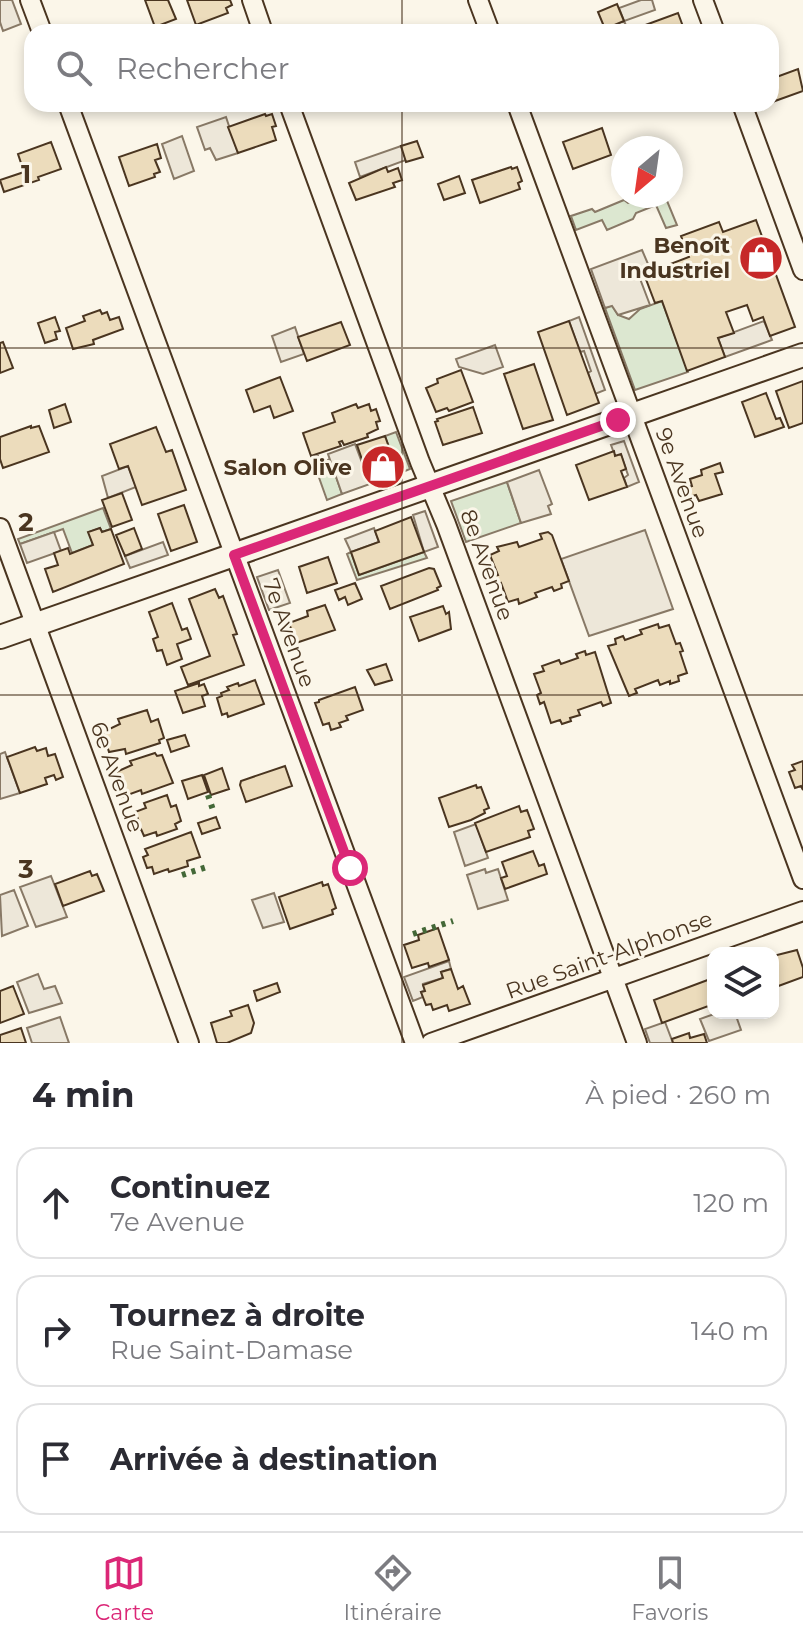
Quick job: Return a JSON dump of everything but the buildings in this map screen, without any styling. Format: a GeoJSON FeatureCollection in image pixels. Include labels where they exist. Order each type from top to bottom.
{"type":"FeatureCollection","features":[{"type":"Feature","properties":{"kind":"street"},"geometry":{"type":"LineString","coordinates":[[30,0],[39,24]]}},
{"type":"Feature","properties":{"kind":"street"},"geometry":{"type":"LineString","coordinates":[[252,0],[260,24]]}},
{"type":"Feature","properties":{"kind":"street"},"geometry":{"type":"LineString","coordinates":[[478,0],[487,24]]}},
{"type":"Feature","properties":{"kind":"street"},"geometry":{"type":"LineString","coordinates":[[703,0],[712,24]]}},
{"type":"Feature","properties":{"kind":"street","name":"7e Avenue"},"geometry":{"type":"LineString","coordinates":[[71,112],[415,1043]]}},
{"type":"Feature","properties":{"kind":"street","name":"8e Avenue"},"geometry":{"type":"LineString","coordinates":[[292,112],[637,1043]]}},
{"type":"Feature","properties":{"kind":"street","name":"9e Avenue"},"geometry":{"type":"LineString","coordinates":[[520,112],[803,879]]}},
{"type":"Feature","properties":{"kind":"street"},"geometry":{"type":"LineString","coordinates":[[745,112],[803,270]]}},
{"type":"Feature","properties":{"kind":"street"},"geometry":{"type":"LineString","coordinates":[[0,637],[803,355]]}},
{"type":"Feature","properties":{"kind":"street","name":"6e Avenue"},"geometry":{"type":"LineString","coordinates":[[0,528],[189,1043]]}},
{"type":"Feature","properties":{"kind":"street","name":"Rue Saint-Alphonse"},"geometry":{"type":"LineString","coordinates":[[431,1043],[803,911]]}},
{"type":"Feature","properties":{"kind":"green space"},"geometry":{"type":"Polygon","coordinates":[[[611,205],[611,208],[648,208],[636,213],[633,219],[607,230],[602,220],[576,230],[571,216],[592,209],[595,212],[611,205]]]}},
{"type":"Feature","properties":{"kind":"green space"},"geometry":{"type":"Polygon","coordinates":[[[657,208],[670,208],[677,225],[666,228],[657,208]]]}},
{"type":"Feature","properties":{"kind":"green space"},"geometry":{"type":"Polygon","coordinates":[[[662,301],[688,372],[635,390],[605,308],[612,305],[618,315],[629,319],[640,309],[662,301]]]}},
{"type":"Feature","properties":{"kind":"green space"},"geometry":{"type":"Polygon","coordinates":[[[396,432],[410,469],[391,477],[388,470],[395,464],[385,436],[396,432]]]}},
{"type":"Feature","properties":{"kind":"green space"},"geometry":{"type":"Polygon","coordinates":[[[318,456],[320,463],[330,459],[342,494],[327,500],[312,458],[318,456]]]}},
{"type":"Feature","properties":{"kind":"green space"},"geometry":{"type":"Polygon","coordinates":[[[507,482],[521,523],[466,542],[451,501],[507,482]]]}},
{"type":"Feature","properties":{"kind":"green space"},"geometry":{"type":"Polygon","coordinates":[[[103,508],[111,529],[102,532],[100,528],[89,532],[93,545],[72,553],[63,529],[20,544],[18,539],[103,508]]]}},
{"type":"Feature","properties":{"kind":"green space"},"geometry":{"type":"Polygon","coordinates":[[[351,552],[359,575],[424,552],[427,558],[357,580],[347,554],[351,552]]]}},
{"type":"Feature","properties":{"kind":"shaded area"},"geometry":{"type":"Polygon","coordinates":[[[0,0],[12,0],[21,24],[3,31],[0,0]]]}},
{"type":"Feature","properties":{"kind":"shaded area"},"geometry":{"type":"Polygon","coordinates":[[[641,0],[652,0],[655,10],[624,21],[619,8],[641,0]]]}},
{"type":"Feature","properties":{"kind":"shaded area"},"geometry":{"type":"Polygon","coordinates":[[[226,117],[238,153],[216,160],[210,148],[205,150],[197,127],[226,117]]]}},
{"type":"Feature","properties":{"kind":"shaded area"},"geometry":{"type":"Polygon","coordinates":[[[182,136],[194,171],[174,179],[162,144],[182,136]]]}},
{"type":"Feature","properties":{"kind":"shaded area"},"geometry":{"type":"Polygon","coordinates":[[[401,146],[406,160],[360,177],[355,162],[401,146]]]}},
{"type":"Feature","properties":{"kind":"shaded area"},"geometry":{"type":"Polygon","coordinates":[[[642,250],[651,271],[639,276],[650,305],[618,315],[612,306],[605,308],[591,269],[642,250]]]}},
{"type":"Feature","properties":{"kind":"shaded area"},"geometry":{"type":"Polygon","coordinates":[[[579,317],[605,390],[595,394],[584,351],[580,352],[569,321],[579,317]]]}},
{"type":"Feature","properties":{"kind":"shaded area"},"geometry":{"type":"Polygon","coordinates":[[[764,321],[772,340],[725,357],[718,338],[764,321]]]}},
{"type":"Feature","properties":{"kind":"shaded area"},"geometry":{"type":"Polygon","coordinates":[[[295,327],[304,354],[281,362],[272,336],[295,327]]]}},
{"type":"Feature","properties":{"kind":"shaded area"},"geometry":{"type":"Polygon","coordinates":[[[495,345],[503,367],[483,374],[459,367],[456,359],[495,345]]]}},
{"type":"Feature","properties":{"kind":"shaded area"},"geometry":{"type":"Polygon","coordinates":[[[624,441],[639,482],[627,487],[624,478],[628,475],[621,455],[615,456],[611,445],[624,441]]]}},
{"type":"Feature","properties":{"kind":"shaded area"},"geometry":{"type":"Polygon","coordinates":[[[355,444],[370,484],[342,494],[328,454],[355,444]]]}},
{"type":"Feature","properties":{"kind":"shaded area"},"geometry":{"type":"Polygon","coordinates":[[[128,466],[136,487],[108,498],[102,476],[128,466]]]}},
{"type":"Feature","properties":{"kind":"shaded area"},"geometry":{"type":"Polygon","coordinates":[[[539,470],[552,504],[548,506],[551,514],[521,523],[507,482],[539,470]]]}},
{"type":"Feature","properties":{"kind":"shaded area"},"geometry":{"type":"Polygon","coordinates":[[[425,511],[438,547],[424,552],[413,515],[425,511]]]}},
{"type":"Feature","properties":{"kind":"shaded area"},"geometry":{"type":"Polygon","coordinates":[[[374,528],[379,542],[351,552],[345,539],[374,528]]]}},
{"type":"Feature","properties":{"kind":"shaded area"},"geometry":{"type":"Polygon","coordinates":[[[645,530],[673,609],[589,636],[561,559],[645,530]]]}},
{"type":"Feature","properties":{"kind":"shaded area"},"geometry":{"type":"Polygon","coordinates":[[[54,532],[61,551],[27,563],[20,544],[54,532]]]}},
{"type":"Feature","properties":{"kind":"shaded area"},"geometry":{"type":"Polygon","coordinates":[[[163,542],[168,555],[130,568],[125,556],[163,542]]]}},
{"type":"Feature","properties":{"kind":"shaded area"},"geometry":{"type":"Polygon","coordinates":[[[278,570],[290,603],[269,610],[257,577],[278,570]]]}},
{"type":"Feature","properties":{"kind":"shaded area"},"geometry":{"type":"Polygon","coordinates":[[[5,752],[20,793],[0,799],[0,754],[5,752]]]}},
{"type":"Feature","properties":{"kind":"shaded area"},"geometry":{"type":"Polygon","coordinates":[[[476,824],[488,858],[465,866],[454,832],[476,824]]]}},
{"type":"Feature","properties":{"kind":"shaded area"},"geometry":{"type":"Polygon","coordinates":[[[485,869],[486,873],[498,869],[508,900],[478,909],[467,875],[485,869]]]}},
{"type":"Feature","properties":{"kind":"shaded area"},"geometry":{"type":"Polygon","coordinates":[[[51,876],[67,917],[36,927],[20,887],[51,876]]]}},
{"type":"Feature","properties":{"kind":"shaded area"},"geometry":{"type":"Polygon","coordinates":[[[14,890],[28,926],[2,936],[0,895],[14,890]]]}},
{"type":"Feature","properties":{"kind":"shaded area"},"geometry":{"type":"Polygon","coordinates":[[[274,893],[284,922],[263,928],[252,900],[274,893]]]}},
{"type":"Feature","properties":{"kind":"shaded area"},"geometry":{"type":"Polygon","coordinates":[[[449,961],[451,969],[441,972],[443,978],[423,984],[423,997],[413,1001],[404,977],[449,961]]]}},
{"type":"Feature","properties":{"kind":"shaded area"},"geometry":{"type":"Polygon","coordinates":[[[38,974],[44,989],[55,986],[62,1003],[29,1013],[17,982],[38,974]]]}},
{"type":"Feature","properties":{"kind":"shaded area"},"geometry":{"type":"Polygon","coordinates":[[[60,1017],[69,1043],[32,1043],[27,1028],[60,1017]]]}},
{"type":"Feature","properties":{"kind":"shaded area"},"geometry":{"type":"Polygon","coordinates":[[[707,1017],[707,1019],[737,1019],[741,1030],[709,1041],[700,1019],[707,1017]]]}},
{"type":"Feature","properties":{"kind":"shaded area"},"geometry":{"type":"Polygon","coordinates":[[[665,1022],[673,1043],[650,1043],[645,1029],[665,1022]]]}},
{"type":"Feature","properties":{"kind":"hedge"},"geometry":{"type":"LineString","coordinates":[[208,795],[214,813]]}},
{"type":"Feature","properties":{"kind":"hedge"},"geometry":{"type":"LineString","coordinates":[[182,875],[210,866]]}},
{"type":"Feature","properties":{"kind":"hedge"},"geometry":{"type":"LineString","coordinates":[[413,934],[453,921]]}},
{"type":"Feature","properties":{"kind":"place","name":"Benoît Industriel"},"geometry":{"type":"Point","coordinates":[761,258]}},
{"type":"Feature","properties":{"kind":"place","name":"Salon Olive"},"geometry":{"type":"Point","coordinates":[383,467]}},
{"type":"Feature","properties":{"kind":"route"},"geometry":{"type":"LineString","coordinates":[[350,868],[234,555],[618,420]]}}]}
